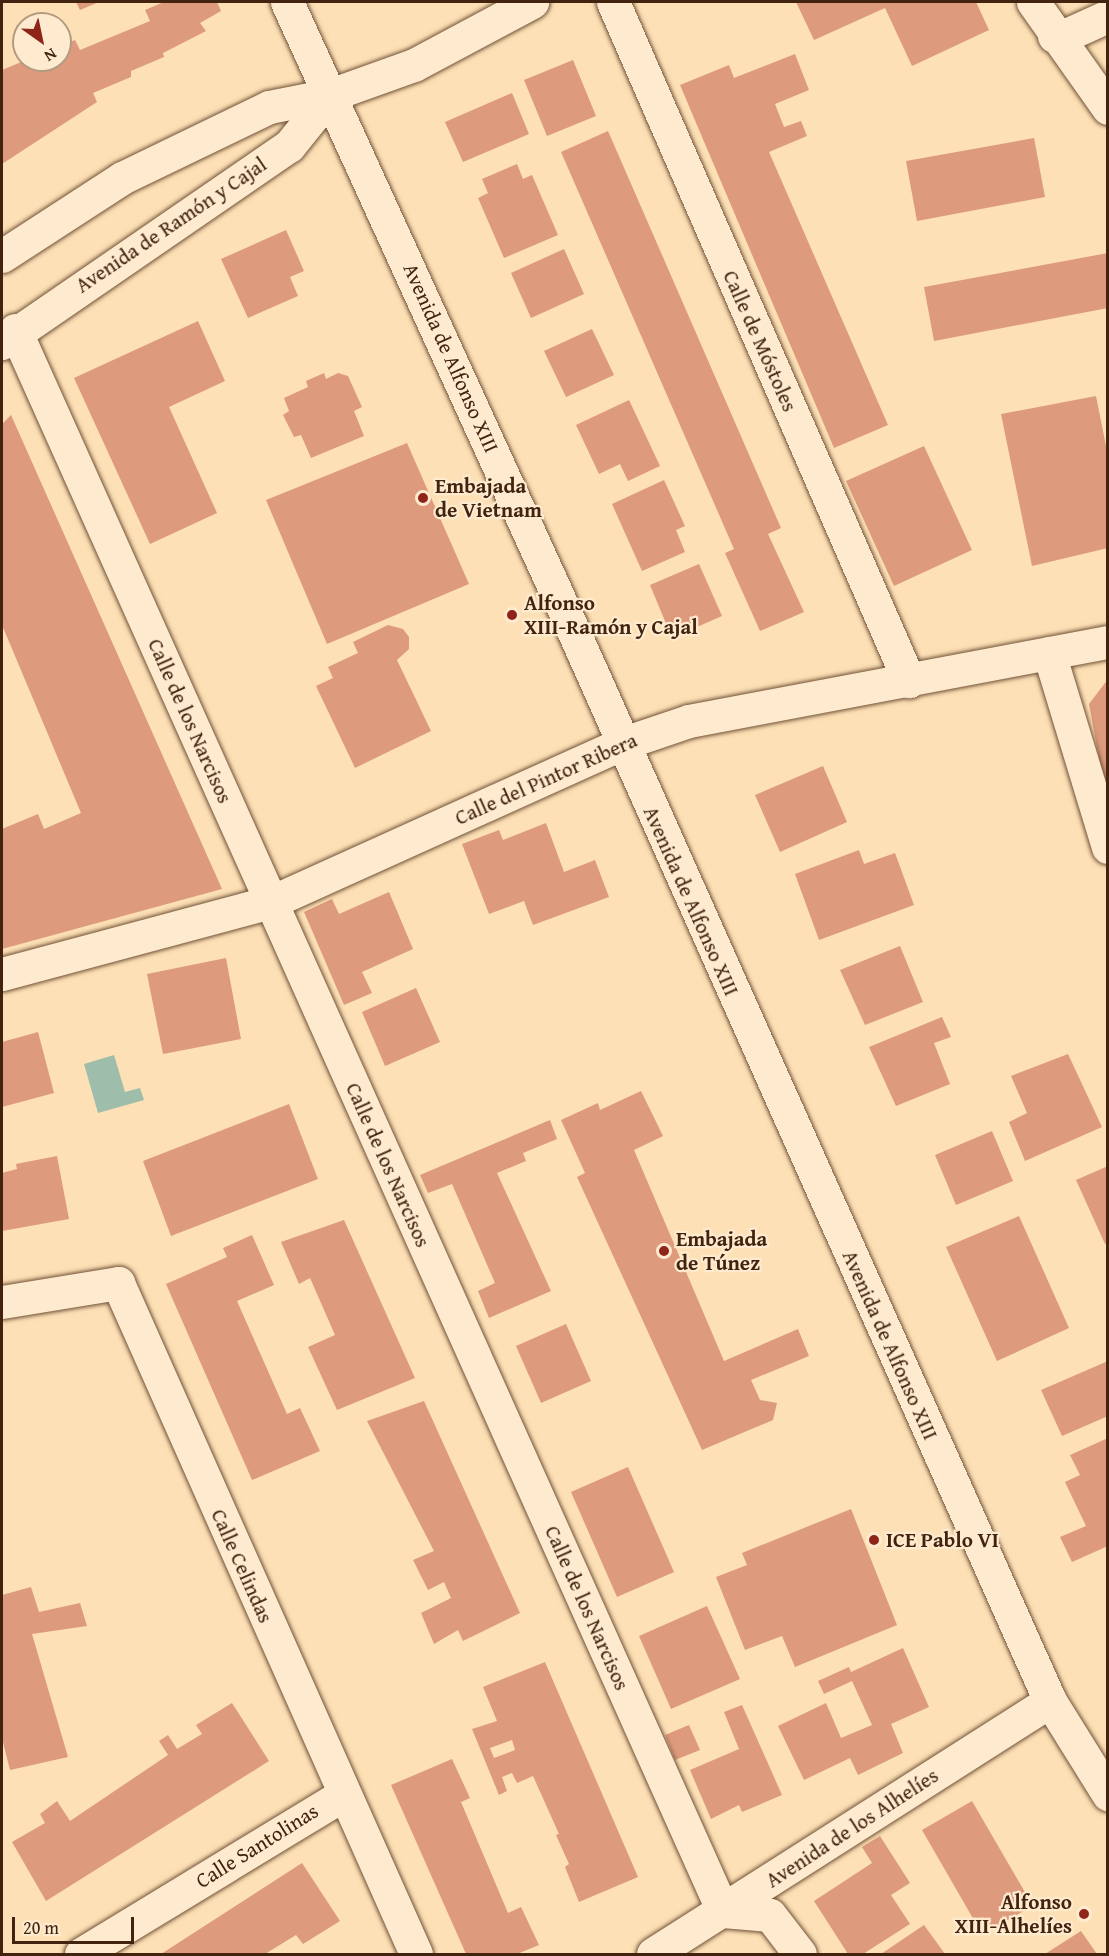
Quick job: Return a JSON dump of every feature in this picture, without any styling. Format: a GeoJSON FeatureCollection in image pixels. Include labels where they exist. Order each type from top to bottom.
{"type":"FeatureCollection","features":[{"type":"Feature","properties":{"kind":"street","name":"Avenida de Alfonso XIII"},"geometry":{"type":"LineString","coordinates":[[287,2],[556,592],[621,744],[1050,1701],[1107,1794]]}},
{"type":"Feature","properties":{"kind":"street"},"geometry":{"type":"LineString","coordinates":[[2,256],[122,178],[269,107],[330,95],[414,65],[532,2]]}},
{"type":"Feature","properties":{"kind":"street","name":"Calle de Móstoles"},"geometry":{"type":"LineString","coordinates":[[613,2],[909,681]]}},
{"type":"Feature","properties":{"kind":"street"},"geometry":{"type":"LineString","coordinates":[[1033,2],[1054,36],[1107,108]]}},
{"type":"Feature","properties":{"kind":"street"},"geometry":{"type":"LineString","coordinates":[[1054,36],[1066,35],[1107,16]]}},
{"type":"Feature","properties":{"kind":"street","name":"Avenida de Ramón y Cajal"},"geometry":{"type":"LineString","coordinates":[[8,336],[289,146],[330,95]]}},
{"type":"Feature","properties":{"kind":"street","name":"Calle de los Narcisos"},"geometry":{"type":"LineString","coordinates":[[8,336],[271,902],[723,1911]]}},
{"type":"Feature","properties":{"kind":"street","name":"Calle del Pintor Ribera"},"geometry":{"type":"LineString","coordinates":[[2,974],[271,902],[621,744],[689,720],[909,681],[1107,642]]}},
{"type":"Feature","properties":{"kind":"street"},"geometry":{"type":"LineString","coordinates":[[1049,652],[1107,847]]}},
{"type":"Feature","properties":{"kind":"street","name":"Calle Celindas"},"geometry":{"type":"LineString","coordinates":[[2,1302],[118,1283],[342,1794],[416,1954]]}},
{"type":"Feature","properties":{"kind":"street","name":"Avenida de los Alhelíes"},"geometry":{"type":"LineString","coordinates":[[652,1954],[723,1911],[1050,1701]]}},
{"type":"Feature","properties":{"kind":"street","name":"Calle Santolinas"},"geometry":{"type":"LineString","coordinates":[[81,1954],[342,1794]]}},
{"type":"Feature","properties":{"kind":"street"},"geometry":{"type":"LineString","coordinates":[[723,1911],[770,1915],[800,1954]]}},
{"type":"Feature","properties":{"kind":"shaded area"},"geometry":{"type":"Polygon","coordinates":[[[114,1055],[125,1092],[140,1088],[144,1100],[98,1113],[84,1064],[114,1055]]]}},
{"type":"Feature","properties":{"kind":"building"},"geometry":{"type":"Polygon","coordinates":[[[76,2],[99,2],[80,10],[76,2]]]}},
{"type":"Feature","properties":{"kind":"building"},"geometry":{"type":"Polygon","coordinates":[[[164,2],[217,2],[221,11],[200,23],[206,31],[163,53],[164,57],[131,71],[131,77],[93,93],[97,102],[2,164],[2,70],[12,66],[12,72],[72,72],[72,41],[75,40],[80,50],[150,21],[145,10],[164,2]]]}},
{"type":"Feature","properties":{"kind":"building"},"geometry":{"type":"Polygon","coordinates":[[[796,2],[976,2],[989,30],[912,66],[885,8],[814,40],[796,2]]]}},
{"type":"Feature","properties":{"kind":"building"},"geometry":{"type":"Polygon","coordinates":[[[795,54],[809,90],[775,104],[784,127],[801,121],[807,136],[769,152],[888,425],[834,448],[680,85],[729,65],[734,78],[795,54]]]}},
{"type":"Feature","properties":{"kind":"building"},"geometry":{"type":"Polygon","coordinates":[[[573,60],[596,116],[547,136],[524,80],[573,60]]]}},
{"type":"Feature","properties":{"kind":"building"},"geometry":{"type":"Polygon","coordinates":[[[512,93],[529,134],[463,162],[445,122],[512,93]]]}},
{"type":"Feature","properties":{"kind":"building"},"geometry":{"type":"Polygon","coordinates":[[[608,131],[781,528],[768,534],[804,612],[760,631],[725,553],[734,549],[561,152],[608,131]]]}},
{"type":"Feature","properties":{"kind":"building"},"geometry":{"type":"Polygon","coordinates":[[[1034,138],[1045,197],[917,221],[906,161],[1034,138]]]}},
{"type":"Feature","properties":{"kind":"building"},"geometry":{"type":"Polygon","coordinates":[[[517,164],[523,179],[532,175],[558,235],[504,258],[478,198],[488,193],[482,179],[517,164]]]}},
{"type":"Feature","properties":{"kind":"building"},"geometry":{"type":"Polygon","coordinates":[[[286,230],[304,271],[290,277],[298,296],[248,318],[221,259],[286,230]]]}},
{"type":"Feature","properties":{"kind":"building"},"geometry":{"type":"Polygon","coordinates":[[[564,249],[584,294],[531,318],[511,273],[564,249]]]}},
{"type":"Feature","properties":{"kind":"building"},"geometry":{"type":"Polygon","coordinates":[[[1108,253],[1108,308],[934,341],[924,287],[1108,253]]]}},
{"type":"Feature","properties":{"kind":"building"},"geometry":{"type":"Polygon","coordinates":[[[198,321],[225,381],[169,407],[217,513],[150,544],[74,378],[198,321]]]}},
{"type":"Feature","properties":{"kind":"building"},"geometry":{"type":"Polygon","coordinates":[[[592,329],[614,375],[566,397],[544,351],[592,329]]]}},
{"type":"Feature","properties":{"kind":"building"},"geometry":{"type":"Polygon","coordinates":[[[324,373],[326,379],[338,373],[348,376],[362,407],[354,411],[364,436],[311,458],[301,435],[294,437],[283,415],[289,411],[284,398],[308,387],[306,381],[324,373]]]}},
{"type":"Feature","properties":{"kind":"building"},"geometry":{"type":"Polygon","coordinates":[[[1096,396],[1108,456],[1108,548],[1032,566],[1001,414],[1096,396]]]}},
{"type":"Feature","properties":{"kind":"building"},"geometry":{"type":"Polygon","coordinates":[[[629,400],[660,466],[628,481],[620,464],[599,474],[576,425],[629,400]]]}},
{"type":"Feature","properties":{"kind":"building"},"geometry":{"type":"Polygon","coordinates":[[[11,415],[222,889],[2,949],[2,829],[38,814],[44,829],[81,813],[2,625],[2,424],[11,415]]]}},
{"type":"Feature","properties":{"kind":"building"},"geometry":{"type":"Polygon","coordinates":[[[407,443],[469,584],[327,644],[266,500],[407,443]]]}},
{"type":"Feature","properties":{"kind":"building"},"geometry":{"type":"Polygon","coordinates":[[[924,446],[972,550],[894,586],[846,481],[924,446]]]}},
{"type":"Feature","properties":{"kind":"building"},"geometry":{"type":"Polygon","coordinates":[[[664,480],[685,526],[676,530],[685,552],[642,571],[612,504],[664,480]]]}},
{"type":"Feature","properties":{"kind":"building"},"geometry":{"type":"Polygon","coordinates":[[[699,564],[722,616],[672,638],[650,585],[699,564]]]}},
{"type":"Feature","properties":{"kind":"building"},"geometry":{"type":"Polygon","coordinates":[[[388,625],[403,629],[409,637],[409,649],[397,660],[431,731],[355,768],[316,686],[333,678],[328,667],[358,653],[353,642],[388,625]]]}},
{"type":"Feature","properties":{"kind":"building"},"geometry":{"type":"Polygon","coordinates":[[[1108,679],[1108,796],[1106,796],[1089,704],[1108,679]]]}},
{"type":"Feature","properties":{"kind":"building"},"geometry":{"type":"Polygon","coordinates":[[[823,766],[847,822],[780,852],[755,795],[823,766]]]}},
{"type":"Feature","properties":{"kind":"building"},"geometry":{"type":"Polygon","coordinates":[[[546,823],[564,872],[595,860],[609,897],[533,925],[524,901],[489,914],[462,844],[499,830],[503,840],[546,823]]]}},
{"type":"Feature","properties":{"kind":"building"},"geometry":{"type":"Polygon","coordinates":[[[859,850],[864,864],[895,853],[914,905],[819,940],[795,874],[859,850]]]}},
{"type":"Feature","properties":{"kind":"building"},"geometry":{"type":"Polygon","coordinates":[[[389,892],[413,949],[362,972],[372,993],[344,1005],[304,912],[332,899],[339,914],[389,892]]]}},
{"type":"Feature","properties":{"kind":"building"},"geometry":{"type":"Polygon","coordinates":[[[900,946],[923,1002],[865,1025],[840,970],[900,946]]]}},
{"type":"Feature","properties":{"kind":"building"},"geometry":{"type":"Polygon","coordinates":[[[226,958],[241,1039],[163,1054],[147,974],[226,958]]]}},
{"type":"Feature","properties":{"kind":"building"},"geometry":{"type":"Polygon","coordinates":[[[416,988],[440,1042],[385,1066],[362,1012],[416,988]]]}},
{"type":"Feature","properties":{"kind":"building"},"geometry":{"type":"Polygon","coordinates":[[[942,1017],[951,1037],[934,1043],[950,1084],[896,1106],[869,1047],[942,1017]]]}},
{"type":"Feature","properties":{"kind":"building"},"geometry":{"type":"Polygon","coordinates":[[[38,1032],[54,1093],[2,1107],[2,1042],[38,1032]]]}},
{"type":"Feature","properties":{"kind":"building"},"geometry":{"type":"Polygon","coordinates":[[[1068,1054],[1102,1127],[1025,1161],[1009,1122],[1027,1113],[1011,1076],[1068,1054]]]}},
{"type":"Feature","properties":{"kind":"building"},"geometry":{"type":"Polygon","coordinates":[[[641,1091],[663,1136],[634,1150],[724,1361],[798,1329],[809,1356],[751,1380],[760,1400],[777,1403],[773,1420],[702,1450],[577,1177],[585,1173],[561,1120],[598,1103],[600,1110],[641,1091]]]}},
{"type":"Feature","properties":{"kind":"building"},"geometry":{"type":"Polygon","coordinates":[[[289,1104],[318,1179],[171,1236],[143,1161],[289,1104]]]}},
{"type":"Feature","properties":{"kind":"building"},"geometry":{"type":"Polygon","coordinates":[[[550,1120],[557,1139],[523,1153],[526,1161],[497,1173],[551,1291],[489,1318],[478,1291],[495,1283],[452,1184],[428,1193],[420,1175],[550,1120]]]}},
{"type":"Feature","properties":{"kind":"building"},"geometry":{"type":"Polygon","coordinates":[[[992,1131],[1013,1181],[956,1205],[935,1155],[992,1131]]]}},
{"type":"Feature","properties":{"kind":"building"},"geometry":{"type":"Polygon","coordinates":[[[57,1156],[69,1219],[2,1231],[2,1173],[17,1169],[16,1164],[57,1156]]]}},
{"type":"Feature","properties":{"kind":"building"},"geometry":{"type":"Polygon","coordinates":[[[1108,1166],[1108,1243],[1105,1244],[1076,1180],[1108,1166]]]}},
{"type":"Feature","properties":{"kind":"building"},"geometry":{"type":"Polygon","coordinates":[[[1019,1216],[1069,1328],[997,1361],[946,1247],[1019,1216]]]}},
{"type":"Feature","properties":{"kind":"building"},"geometry":{"type":"Polygon","coordinates":[[[344,1220],[415,1378],[337,1410],[308,1347],[335,1335],[310,1278],[299,1284],[281,1242],[344,1220]]]}},
{"type":"Feature","properties":{"kind":"building"},"geometry":{"type":"Polygon","coordinates":[[[252,1235],[274,1285],[237,1301],[287,1414],[300,1408],[320,1451],[252,1480],[166,1284],[227,1257],[223,1248],[252,1235]]]}},
{"type":"Feature","properties":{"kind":"building"},"geometry":{"type":"Polygon","coordinates":[[[566,1324],[591,1381],[541,1403],[516,1346],[566,1324]]]}},
{"type":"Feature","properties":{"kind":"building"},"geometry":{"type":"Polygon","coordinates":[[[1108,1361],[1108,1416],[1062,1436],[1041,1390],[1108,1361]]]}},
{"type":"Feature","properties":{"kind":"building"},"geometry":{"type":"Polygon","coordinates":[[[424,1401],[520,1613],[463,1641],[458,1630],[434,1644],[421,1613],[451,1598],[444,1582],[428,1590],[413,1560],[434,1551],[367,1421],[424,1401]]]}},
{"type":"Feature","properties":{"kind":"building"},"geometry":{"type":"Polygon","coordinates":[[[1108,1438],[1108,1546],[1072,1562],[1060,1537],[1086,1526],[1065,1482],[1080,1475],[1070,1455],[1108,1438]]]}},
{"type":"Feature","properties":{"kind":"building"},"geometry":{"type":"Polygon","coordinates":[[[628,1467],[674,1572],[617,1597],[571,1492],[628,1467]]]}},
{"type":"Feature","properties":{"kind":"building"},"geometry":{"type":"Polygon","coordinates":[[[851,1509],[897,1625],[795,1667],[782,1636],[745,1650],[716,1577],[747,1565],[742,1553],[851,1509]]]}},
{"type":"Feature","properties":{"kind":"building"},"geometry":{"type":"Polygon","coordinates":[[[31,1587],[39,1612],[80,1603],[87,1626],[32,1634],[68,1757],[10,1770],[2,1738],[2,1595],[31,1587]]]}},
{"type":"Feature","properties":{"kind":"building"},"geometry":{"type":"Polygon","coordinates":[[[707,1606],[740,1679],[671,1709],[639,1636],[707,1606]]]}},
{"type":"Feature","properties":{"kind":"building"},"geometry":{"type":"Polygon","coordinates":[[[903,1648],[929,1707],[891,1724],[903,1753],[858,1775],[850,1758],[804,1780],[778,1726],[826,1703],[841,1738],[872,1725],[852,1681],[824,1694],[818,1681],[849,1667],[851,1672],[903,1648]]]}},
{"type":"Feature","properties":{"kind":"building"},"geometry":{"type":"Polygon","coordinates":[[[545,1662],[638,1877],[579,1902],[565,1867],[569,1864],[556,1835],[559,1834],[533,1776],[517,1783],[512,1773],[502,1777],[507,1791],[499,1795],[472,1729],[497,1721],[483,1687],[545,1662]],[[512,1740],[490,1748],[494,1758],[515,1750],[512,1740]]]}},
{"type":"Feature","properties":{"kind":"building"},"geometry":{"type":"Polygon","coordinates":[[[232,1703],[269,1761],[46,1901],[12,1842],[45,1823],[40,1814],[57,1801],[70,1821],[168,1755],[159,1741],[168,1735],[177,1749],[202,1734],[196,1725],[232,1703]]]}},
{"type":"Feature","properties":{"kind":"building"},"geometry":{"type":"Polygon","coordinates":[[[742,1705],[782,1795],[742,1812],[739,1805],[711,1819],[690,1770],[739,1749],[724,1712],[742,1705]]]}},
{"type":"Feature","properties":{"kind":"building"},"geometry":{"type":"Polygon","coordinates":[[[689,1725],[700,1750],[675,1760],[665,1735],[689,1725]]]}},
{"type":"Feature","properties":{"kind":"building"},"geometry":{"type":"Polygon","coordinates":[[[452,1759],[470,1798],[461,1802],[508,1913],[521,1907],[539,1945],[517,1954],[466,1954],[391,1785],[452,1759]]]}},
{"type":"Feature","properties":{"kind":"building"},"geometry":{"type":"Polygon","coordinates":[[[972,1801],[1033,1906],[982,1934],[922,1830],[972,1801]]]}},
{"type":"Feature","properties":{"kind":"building"},"geometry":{"type":"Polygon","coordinates":[[[880,1836],[910,1883],[891,1895],[910,1924],[863,1954],[848,1954],[814,1901],[872,1863],[862,1847],[880,1836]]]}},
{"type":"Feature","properties":{"kind":"building"},"geometry":{"type":"Polygon","coordinates":[[[302,1863],[340,1921],[303,1944],[296,1935],[265,1954],[161,1954],[302,1863]]]}},
{"type":"Feature","properties":{"kind":"building"},"geometry":{"type":"Polygon","coordinates":[[[924,1925],[945,1954],[881,1954],[924,1925]]]}},
{"type":"Feature","properties":{"kind":"building"},"geometry":{"type":"Polygon","coordinates":[[[1081,1931],[1097,1954],[1045,1954],[1081,1931]]]}},
{"type":"Feature","properties":{"kind":"place","name":"Embajada de Vietnam"},"geometry":{"type":"Point","coordinates":[423,498]}},
{"type":"Feature","properties":{"kind":"place","name":"Alfonso XIII-Ramón y Cajal"},"geometry":{"type":"Point","coordinates":[512,615]}},
{"type":"Feature","properties":{"kind":"place","name":"Embajada de Túnez"},"geometry":{"type":"Point","coordinates":[664,1251]}},
{"type":"Feature","properties":{"kind":"place","name":"ICE Pablo VI"},"geometry":{"type":"Point","coordinates":[874,1540]}},
{"type":"Feature","properties":{"kind":"place","name":"Alfonso XIII-Alhelíes"},"geometry":{"type":"Point","coordinates":[1084,1914]}}]}
